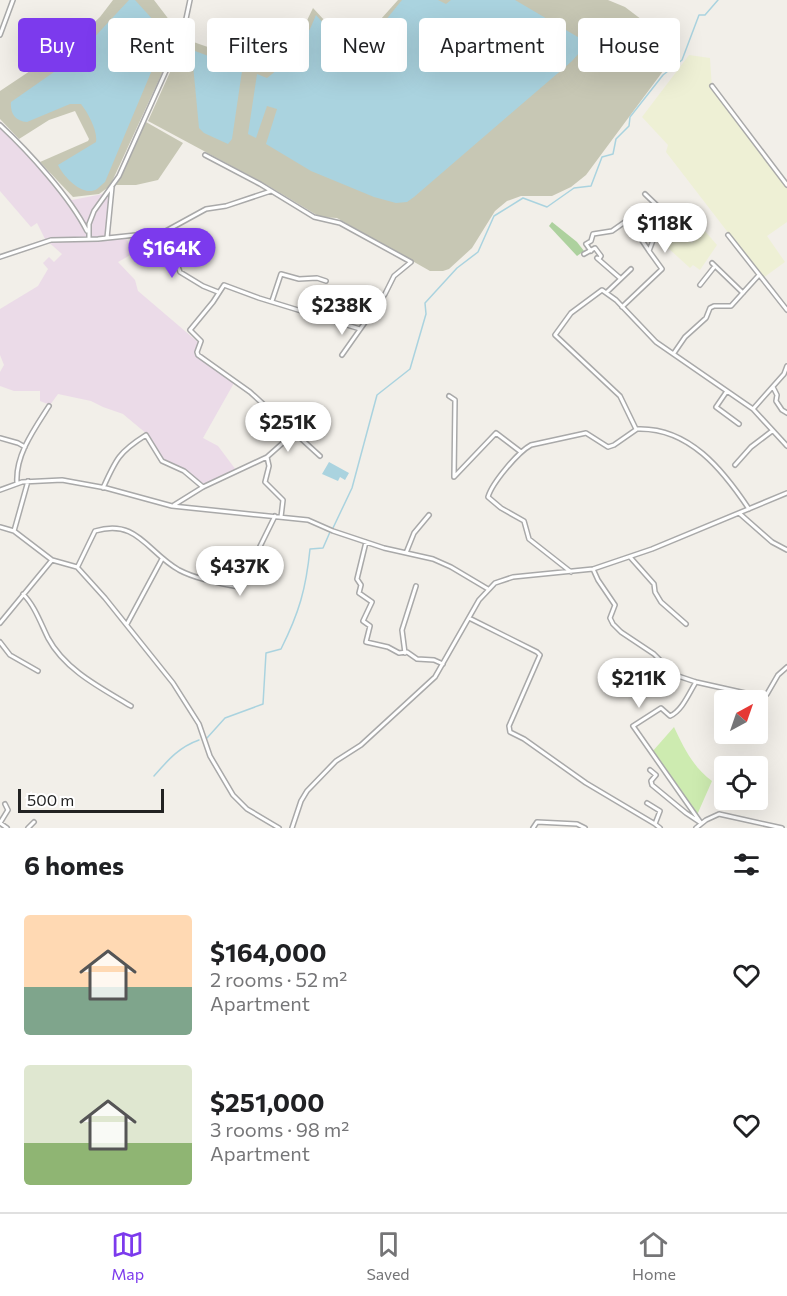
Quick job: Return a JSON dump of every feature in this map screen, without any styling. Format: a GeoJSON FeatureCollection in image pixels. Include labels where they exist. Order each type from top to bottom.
{"type":"FeatureCollection","features":[{"type":"Feature","properties":{"kind":"street"},"geometry":{"type":"LineString","coordinates":[[0,35],[13,0]]}},
{"type":"Feature","properties":{"kind":"street"},"geometry":{"type":"LineString","coordinates":[[88,240],[93,211],[112,187],[183,33],[190,0]]}},
{"type":"Feature","properties":{"kind":"street"},"geometry":{"type":"LineString","coordinates":[[712,86],[787,185]]}},
{"type":"Feature","properties":{"kind":"street"},"geometry":{"type":"LineString","coordinates":[[0,125],[69,202],[88,232]]}},
{"type":"Feature","properties":{"kind":"street"},"geometry":{"type":"LineString","coordinates":[[205,155],[314,217],[340,223],[411,262],[393,278],[386,292],[342,355]]}},
{"type":"Feature","properties":{"kind":"street"},"geometry":{"type":"LineString","coordinates":[[107,238],[112,187]]}},
{"type":"Feature","properties":{"kind":"street"},"geometry":{"type":"LineString","coordinates":[[0,257],[51,240],[88,240],[162,232],[206,209],[226,206],[271,191]]}},
{"type":"Feature","properties":{"kind":"street"},"geometry":{"type":"LineString","coordinates":[[645,194],[667,215],[655,235],[650,251]]}},
{"type":"Feature","properties":{"kind":"street"},"geometry":{"type":"LineString","coordinates":[[591,251],[586,244],[591,241],[593,234],[612,231],[632,217],[636,211]]}},
{"type":"Feature","properties":{"kind":"street"},"geometry":{"type":"LineString","coordinates":[[162,232],[180,272],[218,292]]}},
{"type":"Feature","properties":{"kind":"street"},"geometry":{"type":"LineString","coordinates":[[728,235],[787,310]]}},
{"type":"Feature","properties":{"kind":"street"},"geometry":{"type":"LineString","coordinates":[[622,306],[662,269],[641,239]]}},
{"type":"Feature","properties":{"kind":"street"},"geometry":{"type":"LineString","coordinates":[[584,254],[597,249],[601,256],[598,258],[621,278]]}},
{"type":"Feature","properties":{"kind":"street"},"geometry":{"type":"LineString","coordinates":[[700,285],[713,264],[743,293]]}},
{"type":"Feature","properties":{"kind":"street"},"geometry":{"type":"LineString","coordinates":[[607,292],[631,269]]}},
{"type":"Feature","properties":{"kind":"street"},"geometry":{"type":"LineString","coordinates":[[272,301],[281,274],[299,279],[317,278],[326,281]]}},
{"type":"Feature","properties":{"kind":"street"},"geometry":{"type":"LineString","coordinates":[[674,353],[685,337],[706,318],[710,308],[731,306],[759,275]]}},
{"type":"Feature","properties":{"kind":"street"},"geometry":{"type":"LineString","coordinates":[[320,456],[250,392],[197,354],[201,341],[190,330],[224,285],[295,310],[360,329]]}},
{"type":"Feature","properties":{"kind":"street"},"geometry":{"type":"LineString","coordinates":[[636,429],[620,396],[555,335],[571,313],[600,291],[607,292],[653,339],[753,409],[787,446]]}},
{"type":"Feature","properties":{"kind":"street"},"geometry":{"type":"LineString","coordinates":[[753,409],[773,387],[787,366]]}},
{"type":"Feature","properties":{"kind":"street"},"geometry":{"type":"LineString","coordinates":[[773,387],[777,395],[776,401],[787,413]]}},
{"type":"Feature","properties":{"kind":"street"},"geometry":{"type":"LineString","coordinates":[[727,391],[716,407],[739,424]]}},
{"type":"Feature","properties":{"kind":"street"},"geometry":{"type":"LineString","coordinates":[[449,396],[455,400],[454,477],[496,434],[522,452]]}},
{"type":"Feature","properties":{"kind":"street"},"geometry":{"type":"LineString","coordinates":[[17,483],[25,447],[49,406]]}},
{"type":"Feature","properties":{"kind":"street"},"geometry":{"type":"LineString","coordinates":[[571,572],[529,539],[524,521],[501,508],[488,497],[499,478],[531,445],[586,433],[602,445],[610,447],[636,429],[668,434],[697,447],[726,477],[749,509]]}},
{"type":"Feature","properties":{"kind":"street"},"geometry":{"type":"LineString","coordinates":[[735,465],[751,447],[772,431]]}},
{"type":"Feature","properties":{"kind":"street"},"geometry":{"type":"LineString","coordinates":[[172,506],[203,487],[267,457],[294,433]]}},
{"type":"Feature","properties":{"kind":"street"},"geometry":{"type":"LineString","coordinates":[[103,488],[121,454],[129,445],[146,435],[162,461],[184,471],[203,487]]}},
{"type":"Feature","properties":{"kind":"street"},"geometry":{"type":"LineString","coordinates":[[0,438],[25,447]]}},
{"type":"Feature","properties":{"kind":"street"},"geometry":{"type":"LineString","coordinates":[[267,457],[269,466],[265,483],[283,500],[281,517]]}},
{"type":"Feature","properties":{"kind":"street"},"geometry":{"type":"LineString","coordinates":[[0,490],[28,481],[62,480],[172,506],[314,521],[333,531],[366,542],[433,559],[488,589]]}},
{"type":"Feature","properties":{"kind":"street"},"geometry":{"type":"LineString","coordinates":[[14,531],[28,481]]}},
{"type":"Feature","properties":{"kind":"street"},"geometry":{"type":"LineString","coordinates":[[292,828],[301,801],[336,761],[361,745],[430,682],[443,664],[479,600],[495,584],[508,578],[593,569],[630,557],[787,493]]}},
{"type":"Feature","properties":{"kind":"street"},"geometry":{"type":"LineString","coordinates":[[739,513],[772,542],[787,550]]}},
{"type":"Feature","properties":{"kind":"street"},"geometry":{"type":"LineString","coordinates":[[406,553],[414,532],[429,515]]}},
{"type":"Feature","properties":{"kind":"street"},"geometry":{"type":"LineString","coordinates":[[78,567],[93,532],[120,528],[131,531],[162,559],[186,573],[240,586],[275,516]]}},
{"type":"Feature","properties":{"kind":"street"},"geometry":{"type":"LineString","coordinates":[[0,527],[14,531],[52,560],[78,567],[127,624],[183,698],[199,724],[213,761],[233,795],[248,810],[279,828]]}},
{"type":"Feature","properties":{"kind":"street"},"geometry":{"type":"LineString","coordinates":[[366,542],[357,579],[361,585],[359,593],[372,602],[363,621],[370,626],[366,642],[443,664]]}},
{"type":"Feature","properties":{"kind":"street"},"geometry":{"type":"LineString","coordinates":[[630,557],[654,584],[655,592],[662,603],[686,624]]}},
{"type":"Feature","properties":{"kind":"street"},"geometry":{"type":"LineString","coordinates":[[127,624],[162,559]]}},
{"type":"Feature","properties":{"kind":"street"},"geometry":{"type":"LineString","coordinates":[[0,623],[52,560]]}},
{"type":"Feature","properties":{"kind":"street"},"geometry":{"type":"LineString","coordinates":[[593,569],[615,605],[610,618],[621,632],[654,654],[675,675],[732,690]]}},
{"type":"Feature","properties":{"kind":"street"},"geometry":{"type":"LineString","coordinates":[[405,653],[402,630],[416,586]]}},
{"type":"Feature","properties":{"kind":"street"},"geometry":{"type":"LineString","coordinates":[[23,594],[41,620],[48,638],[69,665],[130,706]]}},
{"type":"Feature","properties":{"kind":"street"},"geometry":{"type":"LineString","coordinates":[[469,618],[537,652],[540,656],[509,726],[510,732],[524,739],[586,783],[660,828]]}},
{"type":"Feature","properties":{"kind":"street"},"geometry":{"type":"LineString","coordinates":[[0,642],[10,655],[38,671]]}},
{"type":"Feature","properties":{"kind":"street"},"geometry":{"type":"LineString","coordinates":[[768,691],[778,675],[787,667]]}},
{"type":"Feature","properties":{"kind":"street"},"geometry":{"type":"LineString","coordinates":[[696,682],[673,716],[661,708],[633,726],[701,823]]}},
{"type":"Feature","properties":{"kind":"street"},"geometry":{"type":"LineString","coordinates":[[650,770],[656,775],[651,781],[652,785],[701,823]]}},
{"type":"Feature","properties":{"kind":"street"},"geometry":{"type":"LineString","coordinates":[[647,803],[660,811],[655,824]]}},
{"type":"Feature","properties":{"kind":"street"},"geometry":{"type":"LineString","coordinates":[[5,804],[8,810],[0,823],[7,828]]}},
{"type":"Feature","properties":{"kind":"street"},"geometry":{"type":"LineString","coordinates":[[696,828],[719,814],[782,828]]}},
{"type":"Feature","properties":{"kind":"street"},"geometry":{"type":"LineString","coordinates":[[28,828],[34,822]]}},
{"type":"Feature","properties":{"kind":"street"},"geometry":{"type":"LineString","coordinates":[[533,828],[537,822],[577,824],[585,828]]}},
{"type":"Feature","properties":{"kind":"shaded area"},"geometry":{"type":"Polygon","coordinates":[[[113,0],[154,0],[168,18],[108,18],[108,72],[162,72],[110,186],[99,194],[73,197],[40,162],[88,141],[75,111],[49,120],[19,139],[0,119],[0,91],[28,72],[96,72],[96,21],[113,0]]]}},
{"type":"Feature","properties":{"kind":"shaded area"},"geometry":{"type":"Polygon","coordinates":[[[398,0],[608,0],[625,7],[640,18],[578,18],[578,72],[662,72],[586,175],[571,187],[552,196],[521,196],[507,201],[495,211],[472,248],[449,269],[443,271],[430,271],[337,218],[320,217],[267,185],[148,121],[170,72],[195,72],[195,43],[207,47],[207,72],[309,72],[308,18],[313,8],[322,18],[321,72],[407,72],[407,18],[382,18],[398,0]]]}},
{"type":"Feature","properties":{"kind":"shaded area"},"geometry":{"type":"Polygon","coordinates":[[[689,55],[710,58],[712,89],[787,188],[787,222],[767,236],[785,262],[763,278],[666,152],[668,145],[642,117],[676,72],[680,72],[680,67],[689,55]]]}},
{"type":"Feature","properties":{"kind":"shaded area"},"geometry":{"type":"Polygon","coordinates":[[[0,121],[72,200],[113,192],[110,233],[113,239],[126,238],[134,253],[118,262],[135,280],[138,291],[199,343],[194,354],[234,383],[203,438],[218,446],[236,470],[203,486],[188,473],[162,459],[147,434],[123,414],[91,401],[58,394],[50,405],[40,401],[40,391],[14,391],[0,386],[0,372],[4,365],[0,355],[0,309],[38,286],[48,269],[43,263],[49,257],[54,262],[62,254],[45,239],[37,223],[31,227],[0,191],[0,121]]]}},
{"type":"Feature","properties":{"kind":"shaded area"},"geometry":{"type":"Polygon","coordinates":[[[146,122],[183,143],[158,180],[136,185],[116,185],[146,122]]]}},
{"type":"Feature","properties":{"kind":"shaded area"},"geometry":{"type":"Polygon","coordinates":[[[704,230],[717,245],[700,270],[693,265],[690,268],[667,247],[681,233],[692,243],[704,230]]]}},
{"type":"Feature","properties":{"kind":"green space"},"geometry":{"type":"Polygon","coordinates":[[[552,222],[577,242],[584,251],[577,256],[549,226],[552,222]]]}},
{"type":"Feature","properties":{"kind":"green space"},"geometry":{"type":"Polygon","coordinates":[[[674,727],[694,763],[712,781],[697,815],[652,752],[674,727]]]}},
{"type":"Feature","properties":{"kind":"water"},"geometry":{"type":"Polygon","coordinates":[[[129,0],[135,0],[151,18],[112,18],[129,0]]]}},
{"type":"Feature","properties":{"kind":"water"},"geometry":{"type":"Polygon","coordinates":[[[402,0],[438,0],[446,4],[451,0],[515,0],[546,18],[419,18],[419,72],[559,72],[414,197],[407,202],[396,203],[374,197],[311,171],[266,144],[277,109],[267,106],[256,138],[248,134],[257,74],[267,78],[274,72],[309,72],[309,31],[316,15],[321,21],[321,72],[407,72],[407,18],[387,18],[402,0]]]}},
{"type":"Feature","properties":{"kind":"water"},"geometry":{"type":"Polygon","coordinates":[[[108,23],[108,72],[151,72],[105,182],[97,189],[86,191],[69,180],[58,165],[96,142],[94,128],[81,104],[70,104],[27,122],[14,116],[11,102],[54,72],[96,72],[96,35],[108,23]]]}},
{"type":"Feature","properties":{"kind":"water"},"geometry":{"type":"Polygon","coordinates":[[[566,30],[578,37],[578,54],[566,66],[566,30]]]}},
{"type":"Feature","properties":{"kind":"water"},"geometry":{"type":"Polygon","coordinates":[[[195,51],[207,55],[207,72],[242,72],[232,139],[228,144],[204,133],[199,128],[194,72],[195,51]]]}},
{"type":"Feature","properties":{"kind":"water"},"geometry":{"type":"Polygon","coordinates":[[[329,462],[349,473],[345,480],[340,477],[338,481],[322,474],[329,462]]]}},
{"type":"Feature","properties":{"kind":"waterway"},"geometry":{"type":"LineString","coordinates":[[333,528],[352,488],[377,395],[410,369],[426,314],[425,303],[457,268],[478,252],[494,216],[523,198],[547,207],[574,188],[591,186],[602,157],[613,154],[616,139],[629,126],[630,117],[663,75],[682,60],[699,15],[705,15],[718,0]]}},
{"type":"Feature","properties":{"kind":"waterway"},"geometry":{"type":"LineString","coordinates":[[207,738],[225,718],[263,704],[266,653],[281,649],[301,600],[310,549],[323,548],[330,532]]}},
{"type":"Feature","properties":{"kind":"waterway"},"geometry":{"type":"LineString","coordinates":[[154,776],[180,750],[199,740]]}}]}
